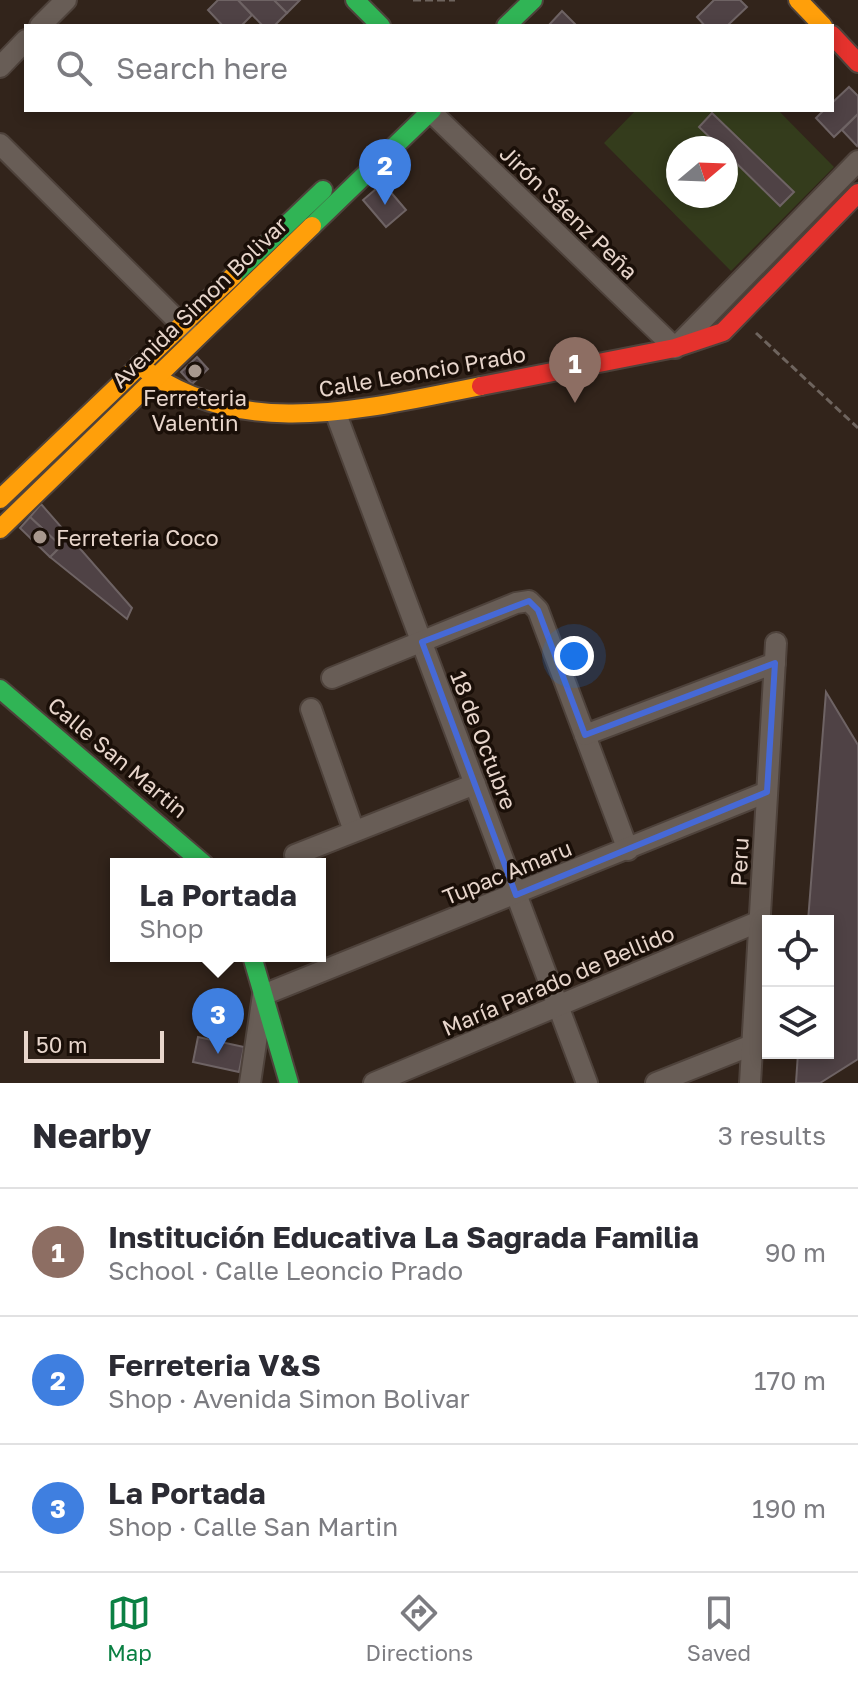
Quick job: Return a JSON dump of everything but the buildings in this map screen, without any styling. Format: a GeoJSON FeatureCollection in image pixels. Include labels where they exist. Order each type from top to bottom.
{"type":"FeatureCollection","features":[{"type":"Feature","properties":{"kind":"street"},"geometry":{"type":"LineString","coordinates":[[42,24],[66,0]]}},
{"type":"Feature","properties":{"kind":"street"},"geometry":{"type":"LineString","coordinates":[[355,0],[379,24]]}},
{"type":"Feature","properties":{"kind":"street"},"geometry":{"type":"LineString","coordinates":[[508,24],[533,0]]}},
{"type":"Feature","properties":{"kind":"street"},"geometry":{"type":"LineString","coordinates":[[808,3],[822,24]]}},
{"type":"Feature","properties":{"kind":"street"},"geometry":{"type":"LineString","coordinates":[[834,37],[858,63]]}},
{"type":"Feature","properties":{"kind":"street"},"geometry":{"type":"LineString","coordinates":[[0,67],[24,42]]}},
{"type":"Feature","properties":{"kind":"street","name":"Avenida Simon Bolivar"},"geometry":{"type":"LineString","coordinates":[[0,529],[154,379],[188,332],[404,112]]}},
{"type":"Feature","properties":{"kind":"street","name":"Avenida Simon Bolivar"},"geometry":{"type":"LineString","coordinates":[[0,499],[139,365],[188,332],[430,112]]}},
{"type":"Feature","properties":{"kind":"street","name":"Jirón Sáenz Peña"},"geometry":{"type":"LineString","coordinates":[[432,112],[675,348]]}},
{"type":"Feature","properties":{"kind":"street"},"geometry":{"type":"LineString","coordinates":[[0,144],[188,332]]}},
{"type":"Feature","properties":{"kind":"street"},"geometry":{"type":"LineString","coordinates":[[675,348],[858,161]]}},
{"type":"Feature","properties":{"kind":"street","name":"Calle Leoncio Prado"},"geometry":{"type":"LineString","coordinates":[[139,365],[154,379],[193,398],[237,410],[286,415],[336,414],[675,348],[723,332],[858,193]]}},
{"type":"Feature","properties":{"kind":"street","name":"18 de Octubre"},"geometry":{"type":"LineString","coordinates":[[336,414],[587,1083]]}},
{"type":"Feature","properties":{"kind":"street"},"geometry":{"type":"LineString","coordinates":[[332,678],[516,603],[529,601],[538,610],[628,850]]}},
{"type":"Feature","properties":{"kind":"street","name":"Peru"},"geometry":{"type":"LineString","coordinates":[[585,735],[776,653],[750,1083]]}},
{"type":"Feature","properties":{"kind":"street","name":"Calle San Martin"},"geometry":{"type":"LineString","coordinates":[[0,689],[197,858]]}},
{"type":"Feature","properties":{"kind":"street"},"geometry":{"type":"LineString","coordinates":[[311,709],[354,831]]}},
{"type":"Feature","properties":{"kind":"street"},"geometry":{"type":"LineString","coordinates":[[295,855],[475,784]]}},
{"type":"Feature","properties":{"kind":"street","name":"Tupac Amaru"},"geometry":{"type":"LineString","coordinates":[[263,995],[767,792]]}},
{"type":"Feature","properties":{"kind":"street","name":"María Parado de Bellido"},"geometry":{"type":"LineString","coordinates":[[374,1083],[760,921]]}},
{"type":"Feature","properties":{"kind":"street"},"geometry":{"type":"LineString","coordinates":[[254,962],[289,1083]]}},
{"type":"Feature","properties":{"kind":"street"},"geometry":{"type":"LineString","coordinates":[[250,1083],[263,995]]}},
{"type":"Feature","properties":{"kind":"street"},"geometry":{"type":"LineString","coordinates":[[656,1083],[752,1045]]}},
{"type":"Feature","properties":{"kind":"path"},"geometry":{"type":"LineString","coordinates":[[413,0],[455,0]]}},
{"type":"Feature","properties":{"kind":"path"},"geometry":{"type":"LineString","coordinates":[[738,317],[858,428]]}},
{"type":"Feature","properties":{"kind":"highlighted area"},"geometry":{"type":"Polygon","coordinates":[[[529,601],[538,610],[585,735],[775,663],[767,792],[516,895],[422,642],[529,601]]]}},
{"type":"Feature","properties":{"kind":"green space"},"geometry":{"type":"Polygon","coordinates":[[[634,112],[780,112],[834,167],[731,271],[668,208],[738,208],[738,136],[666,136],[666,205],[604,143],[634,112]]]}},
{"type":"Feature","properties":{"kind":"traffic: fast"},"geometry":{"type":"LineString","coordinates":[[355,0],[379,24]]}},
{"type":"Feature","properties":{"kind":"traffic: fast"},"geometry":{"type":"LineString","coordinates":[[508,24],[533,0]]}},
{"type":"Feature","properties":{"kind":"traffic: fast"},"geometry":{"type":"LineString","coordinates":[[312,226],[430,112]]}},
{"type":"Feature","properties":{"kind":"traffic: fast"},"geometry":{"type":"LineString","coordinates":[[233,276],[323,190]]}},
{"type":"Feature","properties":{"kind":"traffic: fast"},"geometry":{"type":"LineString","coordinates":[[0,689],[197,858]]}},
{"type":"Feature","properties":{"kind":"traffic: fast"},"geometry":{"type":"LineString","coordinates":[[254,962],[289,1083]]}},
{"type":"Feature","properties":{"kind":"traffic: slow"},"geometry":{"type":"LineString","coordinates":[[798,0],[821,24]]}},
{"type":"Feature","properties":{"kind":"traffic: slow"},"geometry":{"type":"LineString","coordinates":[[0,529],[312,226]]}},
{"type":"Feature","properties":{"kind":"traffic: slow"},"geometry":{"type":"LineString","coordinates":[[0,499],[233,276]]}},
{"type":"Feature","properties":{"kind":"traffic: slow"},"geometry":{"type":"LineString","coordinates":[[139,365],[178,389],[219,405],[262,412],[349,410],[481,386]]}},
{"type":"Feature","properties":{"kind":"traffic: jam"},"geometry":{"type":"LineString","coordinates":[[834,37],[858,63]]}},
{"type":"Feature","properties":{"kind":"traffic: jam"},"geometry":{"type":"LineString","coordinates":[[481,386],[675,348],[723,332],[858,193]]}},
{"type":"Feature","properties":{"kind":"place","name":"Ferreteria V&S"},"geometry":{"type":"Point","coordinates":[385,205]}},
{"type":"Feature","properties":{"kind":"place","name":"Ferreteria Valentin"},"geometry":{"type":"Point","coordinates":[195,371]}},
{"type":"Feature","properties":{"kind":"place","name":"Institución Educativa La Sagrada Familia"},"geometry":{"type":"Point","coordinates":[575,403]}},
{"type":"Feature","properties":{"kind":"place","name":"Ferreteria Coco"},"geometry":{"type":"Point","coordinates":[40,537]}},
{"type":"Feature","properties":{"kind":"place","name":"La Portada"},"geometry":{"type":"Point","coordinates":[218,1054]}}]}
